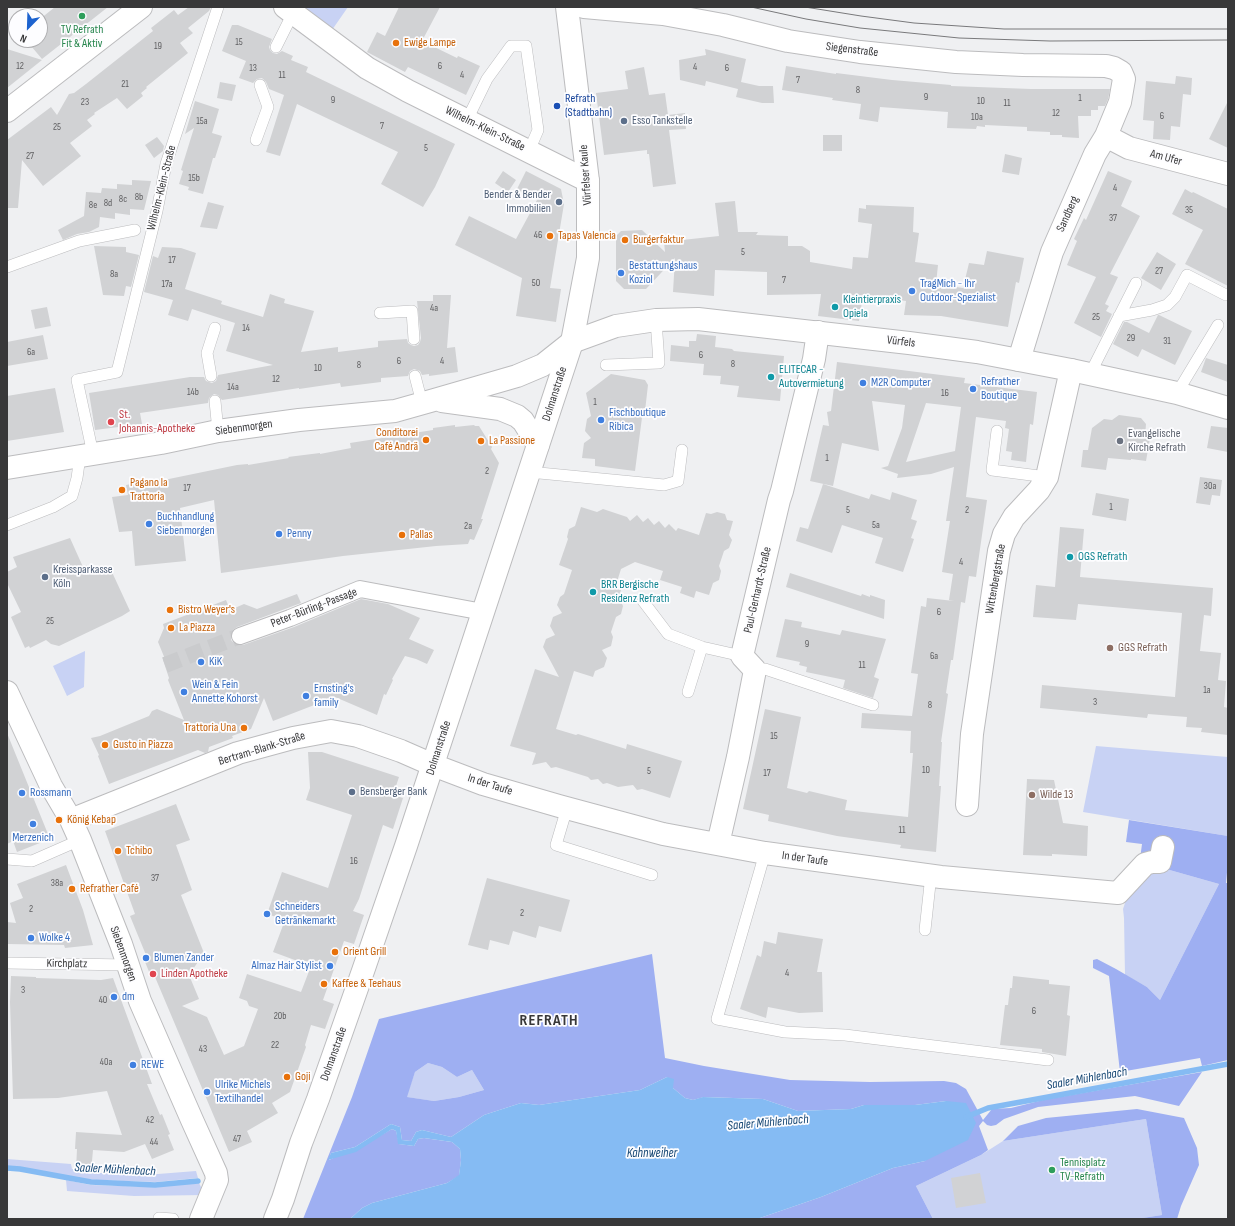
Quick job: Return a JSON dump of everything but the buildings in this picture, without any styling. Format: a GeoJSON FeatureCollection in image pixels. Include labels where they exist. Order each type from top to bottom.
{"type":"FeatureCollection","features":[{"type":"Feature","properties":{"kind":"street"},"geometry":{"type":"LineString","coordinates":[[7,110],[141,7]]}},
{"type":"Feature","properties":{"kind":"street","name":"Vürfelser Kaule"},"geometry":{"type":"LineString","coordinates":[[567,7],[588,181],[588,258],[572,342]]}},
{"type":"Feature","properties":{"kind":"street","name":"Siegenstraße"},"geometry":{"type":"LineString","coordinates":[[584,7],[663,14],[723,25],[788,41],[860,52],[956,62],[1023,65],[1106,66],[1121,72]]}},
{"type":"Feature","properties":{"kind":"street","name":"Wilhelm-Klein-Straße"},"geometry":{"type":"LineString","coordinates":[[289,10],[366,68],[408,91],[588,181]]}},
{"type":"Feature","properties":{"kind":"street","name":"Sandberg"},"geometry":{"type":"LineString","coordinates":[[1019,360],[1052,252],[1095,154],[1106,136],[1120,102],[1124,79],[1121,72]]}},
{"type":"Feature","properties":{"kind":"street","name":"Am Ufer"},"geometry":{"type":"LineString","coordinates":[[1106,136],[1129,148],[1228,174]]}},
{"type":"Feature","properties":{"kind":"street","name":"Vürfels"},"geometry":{"type":"LineString","coordinates":[[572,342],[616,326],[656,320],[698,319],[909,342],[977,352],[1177,393],[1228,408]]}},
{"type":"Feature","properties":{"kind":"street","name":"Paul-Gerhardt-Straße"},"geometry":{"type":"LineString","coordinates":[[718,844],[738,758],[749,663],[779,500],[814,359],[818,332]]}},
{"type":"Feature","properties":{"kind":"street","name":"Siebenmorgen"},"geometry":{"type":"LineString","coordinates":[[7,468],[161,443],[218,431],[299,420],[395,410],[517,376],[543,365],[572,342]]}},
{"type":"Feature","properties":{"kind":"street","name":"Dolmanstraße"},"geometry":{"type":"LineString","coordinates":[[274,1219],[283,1199],[301,1143],[364,971],[572,342]]}},
{"type":"Feature","properties":{"kind":"street","name":"Wittenbergstraße"},"geometry":{"type":"LineString","coordinates":[[967,805],[972,734],[999,551],[1004,534],[1014,517],[1039,490],[1047,477],[1080,372]]}},
{"type":"Feature","properties":{"kind":"street","name":"Siebenmorgen"},"geometry":{"type":"LineString","coordinates":[[428,402],[500,409],[517,416],[523,421],[538,445]]}},
{"type":"Feature","properties":{"kind":"street","name":"Peter-Bürling-Passage"},"geometry":{"type":"LineString","coordinates":[[240,636],[290,618],[360,589],[483,612]]}},
{"type":"Feature","properties":{"kind":"street","name":"Siebenmorgen"},"geometry":{"type":"LineString","coordinates":[[7,692],[51,786],[71,820],[80,840],[128,965],[140,1001],[216,1173],[218,1180],[201,1219]]}},
{"type":"Feature","properties":{"kind":"street","name":"Bertram-Blank-Straße"},"geometry":{"type":"LineString","coordinates":[[71,820],[238,754],[286,740],[321,732],[339,732],[358,736],[401,751],[433,765]]}},
{"type":"Feature","properties":{"kind":"street","name":"In der Taufe"},"geometry":{"type":"LineString","coordinates":[[433,765],[483,784],[663,834],[765,853],[1010,884],[1118,893],[1145,864],[1160,862],[1163,847]]}},
{"type":"Feature","properties":{"kind":"lane","name":"Wilhelm-Klein-Straße"},"geometry":{"type":"LineString","coordinates":[[86,455],[77,380],[117,372],[157,211],[166,164],[218,7]]}},
{"type":"Feature","properties":{"kind":"lane"},"geometry":{"type":"LineString","coordinates":[[276,48],[289,10]]}},
{"type":"Feature","properties":{"kind":"lane"},"geometry":{"type":"LineString","coordinates":[[467,120],[487,79],[511,46],[526,46],[538,130],[529,151]]}},
{"type":"Feature","properties":{"kind":"lane"},"geometry":{"type":"LineString","coordinates":[[256,140],[268,107],[260,86]]}},
{"type":"Feature","properties":{"kind":"lane"},"geometry":{"type":"LineString","coordinates":[[7,267],[79,241],[135,230]]}},
{"type":"Feature","properties":{"kind":"lane"},"geometry":{"type":"LineString","coordinates":[[1119,316],[1152,310],[1167,305],[1175,297],[1187,275],[1226,295]]}},
{"type":"Feature","properties":{"kind":"lane"},"geometry":{"type":"LineString","coordinates":[[1080,372],[1119,316],[1136,283]]}},
{"type":"Feature","properties":{"kind":"lane"},"geometry":{"type":"LineString","coordinates":[[380,313],[412,311],[414,339]]}},
{"type":"Feature","properties":{"kind":"lane"},"geometry":{"type":"LineString","coordinates":[[606,365],[659,363],[656,320]]}},
{"type":"Feature","properties":{"kind":"lane"},"geometry":{"type":"LineString","coordinates":[[1177,393],[1218,325]]}},
{"type":"Feature","properties":{"kind":"lane"},"geometry":{"type":"LineString","coordinates":[[211,376],[207,353],[215,328]]}},
{"type":"Feature","properties":{"kind":"lane"},"geometry":{"type":"LineString","coordinates":[[416,376],[428,402]]}},
{"type":"Feature","properties":{"kind":"lane"},"geometry":{"type":"LineString","coordinates":[[215,401],[218,431]]}},
{"type":"Feature","properties":{"kind":"lane"},"geometry":{"type":"LineString","coordinates":[[997,431],[992,470],[1047,477]]}},
{"type":"Feature","properties":{"kind":"lane"},"geometry":{"type":"LineString","coordinates":[[529,472],[664,484],[678,481],[682,450]]}},
{"type":"Feature","properties":{"kind":"lane"},"geometry":{"type":"LineString","coordinates":[[7,524],[53,507],[72,496],[86,455]]}},
{"type":"Feature","properties":{"kind":"lane"},"geometry":{"type":"LineString","coordinates":[[643,601],[668,634],[765,669],[873,705]]}},
{"type":"Feature","properties":{"kind":"lane"},"geometry":{"type":"LineString","coordinates":[[688,692],[702,647]]}},
{"type":"Feature","properties":{"kind":"lane"},"geometry":{"type":"LineString","coordinates":[[567,808],[556,845],[652,875]]}},
{"type":"Feature","properties":{"kind":"lane"},"geometry":{"type":"LineString","coordinates":[[7,859],[32,861],[80,840]]}},
{"type":"Feature","properties":{"kind":"lane"},"geometry":{"type":"LineString","coordinates":[[765,853],[717,1019],[785,1032],[845,1034],[1048,1060]]}},
{"type":"Feature","properties":{"kind":"lane"},"geometry":{"type":"LineString","coordinates":[[925,930],[931,875]]}},
{"type":"Feature","properties":{"kind":"lane","name":"Kirchplatz"},"geometry":{"type":"LineString","coordinates":[[7,963],[128,965]]}},
{"type":"Feature","properties":{"kind":"lane"},"geometry":{"type":"LineString","coordinates":[[159,1218],[173,1219]]}},
{"type":"Feature","properties":{"kind":"shaded area"},"geometry":{"type":"Polygon","coordinates":[[[303,7],[348,7],[332,30],[303,7]]]}},
{"type":"Feature","properties":{"kind":"shaded area"},"geometry":{"type":"Polygon","coordinates":[[[85,651],[84,687],[67,696],[53,666],[85,651]]]}},
{"type":"Feature","properties":{"kind":"shaded area"},"geometry":{"type":"Polygon","coordinates":[[[1096,746],[1228,757],[1228,836],[1083,812],[1096,746]]]}},
{"type":"Feature","properties":{"kind":"shaded area"},"geometry":{"type":"Polygon","coordinates":[[[1129,820],[1228,836],[1226,883],[1228,883],[1228,1060],[1202,1066],[1200,1058],[1120,1072],[1109,976],[1093,968],[1093,960],[1097,959],[1147,987],[1160,1000],[1219,884],[1159,867],[1140,859],[1142,844],[1126,842],[1129,820]]]}},
{"type":"Feature","properties":{"kind":"shaded area"},"geometry":{"type":"Polygon","coordinates":[[[1159,867],[1219,884],[1160,1000],[1147,987],[1125,975],[1123,909],[1130,888],[1159,867]]]}},
{"type":"Feature","properties":{"kind":"shaded area"},"geometry":{"type":"Polygon","coordinates":[[[652,954],[665,1058],[790,1080],[870,1082],[944,1081],[956,1083],[966,1089],[983,1120],[992,1109],[1011,1108],[1043,1100],[1202,1072],[1179,1106],[1135,1096],[1038,1107],[1004,1119],[996,1125],[991,1126],[987,1125],[983,1121],[979,1126],[988,1150],[981,1155],[916,1186],[933,1219],[757,1219],[821,1197],[893,1168],[925,1161],[946,1101],[915,1105],[864,1105],[851,1109],[798,1111],[763,1099],[704,1097],[693,1100],[685,1098],[673,1088],[667,1077],[640,1090],[539,1105],[521,1103],[484,1115],[451,1137],[422,1130],[416,1132],[411,1141],[402,1140],[400,1127],[391,1124],[355,1147],[331,1153],[329,1160],[392,1129],[396,1131],[399,1144],[414,1146],[418,1139],[424,1138],[452,1142],[460,1149],[461,1160],[459,1176],[447,1183],[372,1203],[362,1208],[350,1219],[303,1219],[352,1097],[379,1019],[652,954]],[[428,1063],[415,1072],[407,1097],[434,1101],[459,1097],[484,1090],[472,1070],[457,1077],[442,1067],[428,1063]]]}},
{"type":"Feature","properties":{"kind":"shaded area"},"geometry":{"type":"Polygon","coordinates":[[[428,1063],[442,1067],[457,1077],[472,1070],[484,1090],[459,1097],[434,1101],[406,1097],[415,1072],[428,1063]]]}},
{"type":"Feature","properties":{"kind":"shaded area"},"geometry":{"type":"Polygon","coordinates":[[[1137,1109],[1184,1118],[1197,1148],[1199,1165],[1181,1206],[1177,1219],[1136,1219],[1162,1215],[1146,1119],[1003,1141],[1018,1126],[1046,1118],[1137,1109]]]}},
{"type":"Feature","properties":{"kind":"shaded area","name":"Tennisplatz TV-Refrath"},"geometry":{"type":"Polygon","coordinates":[[[1146,1119],[1162,1215],[1136,1219],[933,1219],[916,1186],[981,1155],[1003,1141],[1146,1119]]]}},
{"type":"Feature","properties":{"kind":"shaded area"},"geometry":{"type":"Polygon","coordinates":[[[7,1159],[71,1164],[72,1169],[100,1173],[158,1174],[196,1171],[198,1178],[156,1182],[91,1180],[7,1166],[7,1159]]]}},
{"type":"Feature","properties":{"kind":"shaded area"},"geometry":{"type":"Polygon","coordinates":[[[66,1180],[91,1185],[155,1187],[199,1183],[205,1195],[134,1196],[67,1191],[66,1180]]]}},
{"type":"Feature","properties":{"kind":"water","name":"Kahnweiher"},"geometry":{"type":"Polygon","coordinates":[[[667,1077],[674,1079],[673,1088],[685,1098],[693,1100],[703,1097],[763,1099],[798,1111],[851,1109],[864,1105],[915,1105],[946,1101],[966,1103],[976,1123],[968,1140],[925,1161],[893,1168],[821,1197],[757,1219],[350,1219],[362,1208],[372,1203],[447,1183],[459,1175],[461,1160],[460,1149],[452,1142],[424,1138],[418,1139],[414,1146],[398,1144],[396,1131],[392,1129],[356,1152],[328,1160],[331,1153],[355,1147],[391,1124],[400,1127],[402,1140],[411,1141],[416,1132],[422,1130],[451,1137],[484,1115],[521,1103],[539,1105],[640,1090],[667,1077]]]}},
{"type":"Feature","properties":{"kind":"waterway","name":"Saaler Mühlenbach"},"geometry":{"type":"LineString","coordinates":[[966,1117],[988,1108],[1228,1064]]}},
{"type":"Feature","properties":{"kind":"waterway","name":"Saaler Mühlenbach"},"geometry":{"type":"LineString","coordinates":[[7,1168],[91,1182],[155,1185],[198,1181]]}},
{"type":"Feature","properties":{"kind":"tunnel"},"geometry":{"type":"LineString","coordinates":[[165,665],[240,636]]}},
{"type":"Feature","properties":{"kind":"tram line"},"geometry":{"type":"LineString","coordinates":[[751,7],[806,19],[860,28],[959,38],[1050,41],[1228,40]]}},
{"type":"Feature","properties":{"kind":"tram line"},"geometry":{"type":"LineString","coordinates":[[805,7],[914,23],[1004,29],[1228,29]]}},
{"type":"Feature","properties":{"kind":"place","name":"TV Refrath Fit & Aktiv"},"geometry":{"type":"Point","coordinates":[82,16]}},
{"type":"Feature","properties":{"kind":"place","name":"Ewige Lampe"},"geometry":{"type":"Point","coordinates":[396,43]}},
{"type":"Feature","properties":{"kind":"place","name":"Refrath (Stadtbahn)"},"geometry":{"type":"Point","coordinates":[557,106]}},
{"type":"Feature","properties":{"kind":"place","name":"Esso Tankstelle"},"geometry":{"type":"Point","coordinates":[624,121]}},
{"type":"Feature","properties":{"kind":"place","name":"Bender & Bender Immobilien"},"geometry":{"type":"Point","coordinates":[559,202]}},
{"type":"Feature","properties":{"kind":"place","name":"Tapas Valencia"},"geometry":{"type":"Point","coordinates":[550,236]}},
{"type":"Feature","properties":{"kind":"place","name":"Burgerfaktur"},"geometry":{"type":"Point","coordinates":[625,240]}},
{"type":"Feature","properties":{"kind":"place","name":"Bestattungshaus Koziol"},"geometry":{"type":"Point","coordinates":[621,273]}},
{"type":"Feature","properties":{"kind":"place","name":"TragMich - Ihr Outdoor-Spezialist"},"geometry":{"type":"Point","coordinates":[912,291]}},
{"type":"Feature","properties":{"kind":"place","name":"Kleintierpraxis Opiela"},"geometry":{"type":"Point","coordinates":[835,307]}},
{"type":"Feature","properties":{"kind":"place","name":"ELITECAR - Autovermietung"},"geometry":{"type":"Point","coordinates":[771,377]}},
{"type":"Feature","properties":{"kind":"place","name":"M2R Computer"},"geometry":{"type":"Point","coordinates":[863,383]}},
{"type":"Feature","properties":{"kind":"place","name":"Refrather Boutique"},"geometry":{"type":"Point","coordinates":[973,389]}},
{"type":"Feature","properties":{"kind":"place","name":"Fischboutique Ribica"},"geometry":{"type":"Point","coordinates":[601,420]}},
{"type":"Feature","properties":{"kind":"place","name":"St. Johannis-Apotheke"},"geometry":{"type":"Point","coordinates":[111,422]}},
{"type":"Feature","properties":{"kind":"place","name":"Conditorei Café Andrä"},"geometry":{"type":"Point","coordinates":[426,440]}},
{"type":"Feature","properties":{"kind":"place","name":"La Passione"},"geometry":{"type":"Point","coordinates":[481,441]}},
{"type":"Feature","properties":{"kind":"place","name":"Evangelische Kirche Refrath"},"geometry":{"type":"Point","coordinates":[1120,441]}},
{"type":"Feature","properties":{"kind":"place","name":"Pagano la Trattoria"},"geometry":{"type":"Point","coordinates":[122,490]}},
{"type":"Feature","properties":{"kind":"place","name":"Buchhandlung Siebenmorgen"},"geometry":{"type":"Point","coordinates":[149,524]}},
{"type":"Feature","properties":{"kind":"place","name":"Penny"},"geometry":{"type":"Point","coordinates":[279,534]}},
{"type":"Feature","properties":{"kind":"place","name":"Pallas"},"geometry":{"type":"Point","coordinates":[402,535]}},
{"type":"Feature","properties":{"kind":"place","name":"OGS Refrath"},"geometry":{"type":"Point","coordinates":[1070,557]}},
{"type":"Feature","properties":{"kind":"place","name":"Kreissparkasse Köln"},"geometry":{"type":"Point","coordinates":[45,577]}},
{"type":"Feature","properties":{"kind":"place","name":"BRR Bergische Residenz Refrath"},"geometry":{"type":"Point","coordinates":[593,592]}},
{"type":"Feature","properties":{"kind":"place","name":"Bistro Weyer's"},"geometry":{"type":"Point","coordinates":[170,610]}},
{"type":"Feature","properties":{"kind":"place","name":"La Piazza"},"geometry":{"type":"Point","coordinates":[171,628]}},
{"type":"Feature","properties":{"kind":"place","name":"GGS Refrath"},"geometry":{"type":"Point","coordinates":[1110,648]}},
{"type":"Feature","properties":{"kind":"place","name":"KiK"},"geometry":{"type":"Point","coordinates":[201,662]}},
{"type":"Feature","properties":{"kind":"place","name":"Wein & Fein Annette Kohorst"},"geometry":{"type":"Point","coordinates":[184,692]}},
{"type":"Feature","properties":{"kind":"place","name":"Ernsting's family"},"geometry":{"type":"Point","coordinates":[306,696]}},
{"type":"Feature","properties":{"kind":"place","name":"Trattoria Una"},"geometry":{"type":"Point","coordinates":[244,728]}},
{"type":"Feature","properties":{"kind":"place","name":"Gusto in Piazza"},"geometry":{"type":"Point","coordinates":[105,745]}},
{"type":"Feature","properties":{"kind":"place","name":"Bensberger Bank"},"geometry":{"type":"Point","coordinates":[352,792]}},
{"type":"Feature","properties":{"kind":"place","name":"Rossmann"},"geometry":{"type":"Point","coordinates":[22,793]}},
{"type":"Feature","properties":{"kind":"place","name":"Wilde 13"},"geometry":{"type":"Point","coordinates":[1032,795]}},
{"type":"Feature","properties":{"kind":"place","name":"König Kebap"},"geometry":{"type":"Point","coordinates":[59,820]}},
{"type":"Feature","properties":{"kind":"place","name":"Merzenich"},"geometry":{"type":"Point","coordinates":[33,824]}},
{"type":"Feature","properties":{"kind":"place","name":"Tchibo"},"geometry":{"type":"Point","coordinates":[118,851]}},
{"type":"Feature","properties":{"kind":"place","name":"Refrather Café"},"geometry":{"type":"Point","coordinates":[72,889]}},
{"type":"Feature","properties":{"kind":"place","name":"Schneiders Getränkemarkt"},"geometry":{"type":"Point","coordinates":[267,914]}},
{"type":"Feature","properties":{"kind":"place","name":"Wolke 4"},"geometry":{"type":"Point","coordinates":[31,938]}},
{"type":"Feature","properties":{"kind":"place","name":"Orient Grill"},"geometry":{"type":"Point","coordinates":[335,952]}},
{"type":"Feature","properties":{"kind":"place","name":"Blumen Zander"},"geometry":{"type":"Point","coordinates":[146,958]}},
{"type":"Feature","properties":{"kind":"place","name":"Almaz Hair Stylist"},"geometry":{"type":"Point","coordinates":[330,966]}},
{"type":"Feature","properties":{"kind":"place","name":"Linden Apotheke"},"geometry":{"type":"Point","coordinates":[153,974]}},
{"type":"Feature","properties":{"kind":"place","name":"Kaffee & Teehaus"},"geometry":{"type":"Point","coordinates":[324,984]}},
{"type":"Feature","properties":{"kind":"place","name":"dm"},"geometry":{"type":"Point","coordinates":[114,997]}},
{"type":"Feature","properties":{"kind":"place","name":"REWE"},"geometry":{"type":"Point","coordinates":[133,1065]}},
{"type":"Feature","properties":{"kind":"place","name":"Goji"},"geometry":{"type":"Point","coordinates":[287,1077]}},
{"type":"Feature","properties":{"kind":"place","name":"Ulrike Michels Textilhandel"},"geometry":{"type":"Point","coordinates":[207,1092]}},
{"type":"Feature","properties":{"kind":"place","name":"Tennisplatz TV-Refrath"},"geometry":{"type":"Point","coordinates":[1052,1170]}},
{"type":"Feature","properties":{"kind":"district","name":"REFRATH"},"geometry":{"type":"Point","coordinates":[549,1021]}}]}
